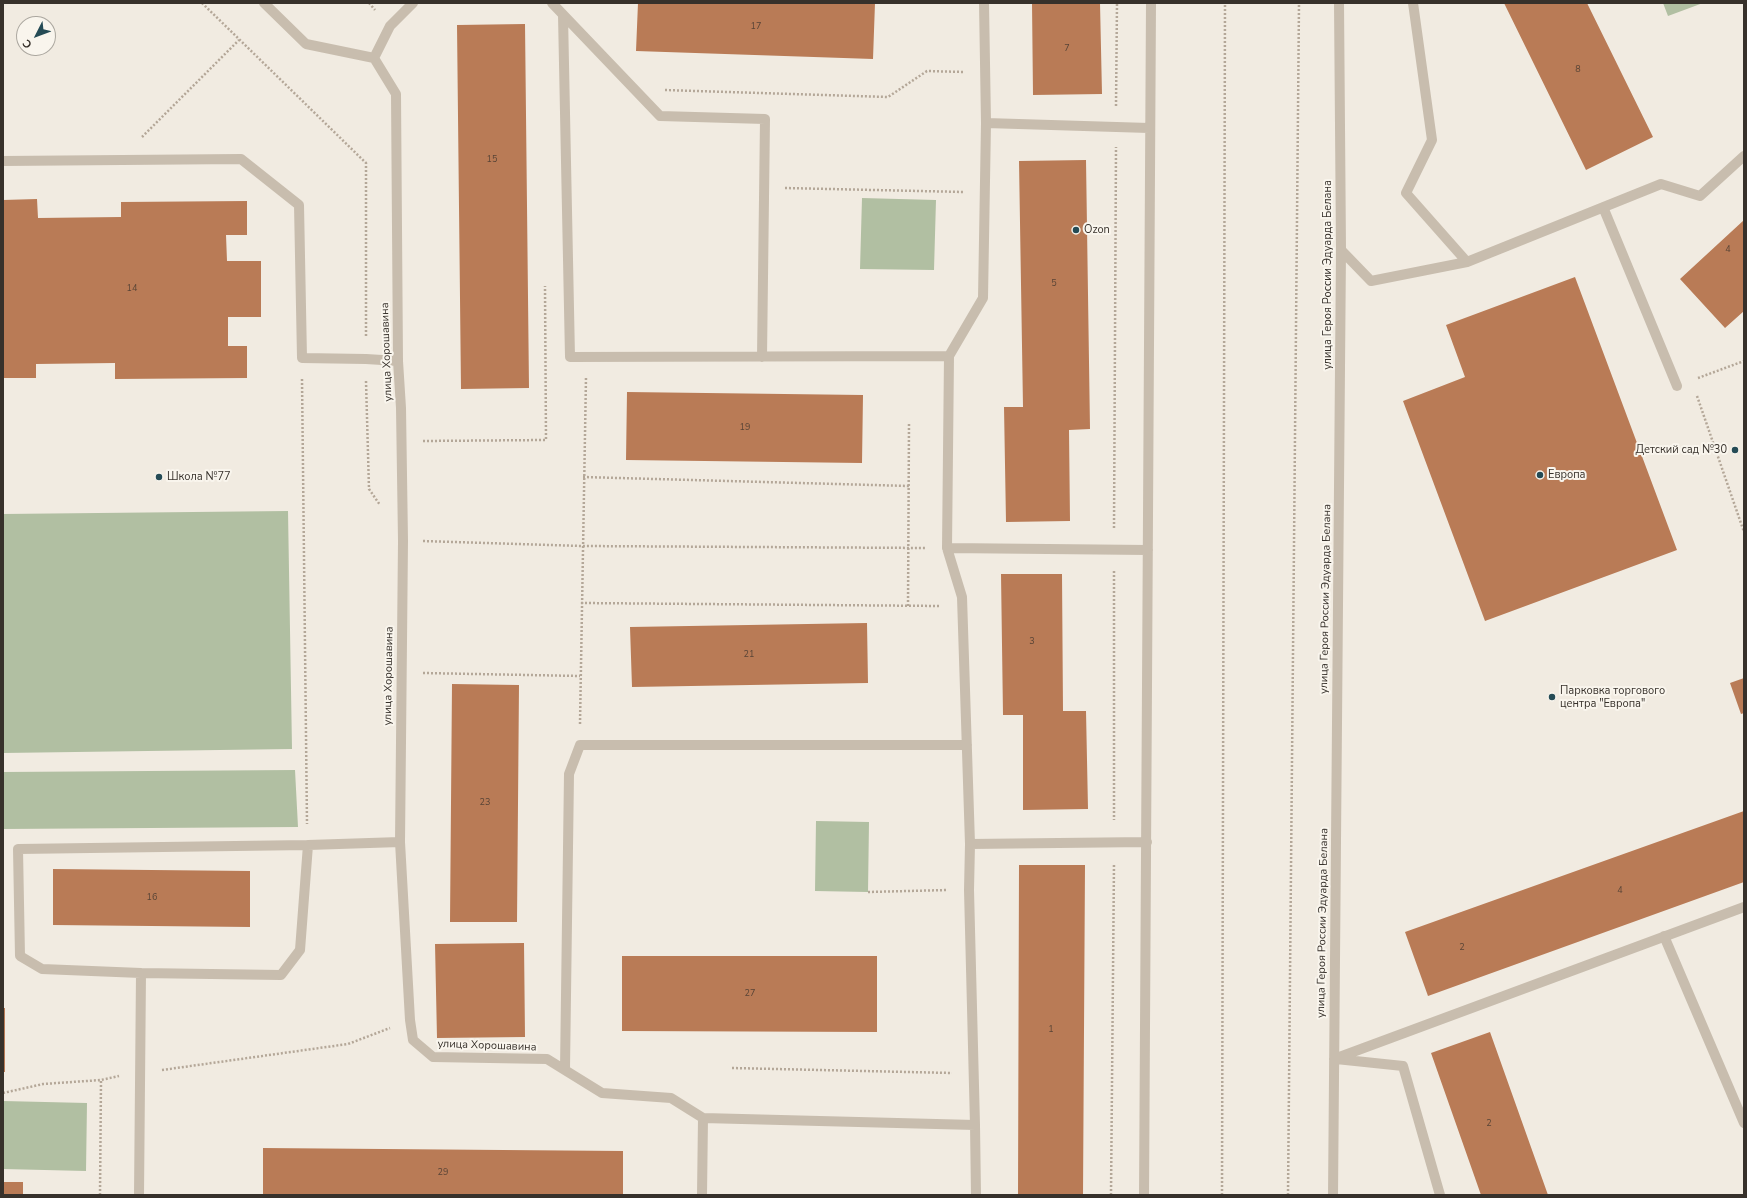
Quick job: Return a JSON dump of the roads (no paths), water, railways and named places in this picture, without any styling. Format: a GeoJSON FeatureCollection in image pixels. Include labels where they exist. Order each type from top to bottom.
{"type":"FeatureCollection","features":[{"type":"Feature","properties":{"kind":"street"},"geometry":{"type":"LineString","coordinates":[[264,3],[306,44],[374,58],[390,26],[413,3]]}},
{"type":"Feature","properties":{"kind":"street"},"geometry":{"type":"LineString","coordinates":[[552,3],[660,116],[765,119],[762,357]]}},
{"type":"Feature","properties":{"kind":"street"},"geometry":{"type":"LineString","coordinates":[[976,1195],[970,844],[962,597],[947,548],[948,356],[982,298],[986,123],[984,3]]}},
{"type":"Feature","properties":{"kind":"street"},"geometry":{"type":"LineString","coordinates":[[1144,1195],[1151,3]]}},
{"type":"Feature","properties":{"kind":"street","name":"улица Героя России Эдуарда Белана"},"geometry":{"type":"LineString","coordinates":[[1333,1195],[1341,250],[1339,3]]}},
{"type":"Feature","properties":{"kind":"street"},"geometry":{"type":"LineString","coordinates":[[1413,3],[1432,140],[1406,193],[1468,262]]}},
{"type":"Feature","properties":{"kind":"street"},"geometry":{"type":"LineString","coordinates":[[563,15],[570,357],[948,356]]}},
{"type":"Feature","properties":{"kind":"street","name":"улица Хорошавина"},"geometry":{"type":"LineString","coordinates":[[374,58],[396,94],[398,361],[403,541],[400,842],[410,1020],[413,1040],[433,1057],[547,1059],[602,1093],[671,1098],[702,1118]]}},
{"type":"Feature","properties":{"kind":"street"},"geometry":{"type":"LineString","coordinates":[[986,123],[1150,128]]}},
{"type":"Feature","properties":{"kind":"street"},"geometry":{"type":"LineString","coordinates":[[1341,250],[1371,281],[1468,262],[1661,184],[1700,196],[1744,156]]}},
{"type":"Feature","properties":{"kind":"street"},"geometry":{"type":"LineString","coordinates":[[3,161],[241,159],[299,205],[302,358],[398,361]]}},
{"type":"Feature","properties":{"kind":"street"},"geometry":{"type":"LineString","coordinates":[[1603,207],[1677,386]]}},
{"type":"Feature","properties":{"kind":"street"},"geometry":{"type":"LineString","coordinates":[[947,548],[1148,550]]}},
{"type":"Feature","properties":{"kind":"street"},"geometry":{"type":"LineString","coordinates":[[565,1069],[569,774],[580,744],[967,745]]}},
{"type":"Feature","properties":{"kind":"street"},"geometry":{"type":"LineString","coordinates":[[308,845],[300,950],[281,975],[142,973],[42,969],[20,956],[18,849],[308,845],[400,842]]}},
{"type":"Feature","properties":{"kind":"street"},"geometry":{"type":"LineString","coordinates":[[970,844],[1147,842]]}},
{"type":"Feature","properties":{"kind":"street"},"geometry":{"type":"LineString","coordinates":[[1334,1059],[1744,907]]}},
{"type":"Feature","properties":{"kind":"street"},"geometry":{"type":"LineString","coordinates":[[1664,936],[1744,1123]]}},
{"type":"Feature","properties":{"kind":"street"},"geometry":{"type":"LineString","coordinates":[[138,1195],[142,973]]}},
{"type":"Feature","properties":{"kind":"street"},"geometry":{"type":"LineString","coordinates":[[1334,1059],[1403,1066],[1440,1195]]}},
{"type":"Feature","properties":{"kind":"street"},"geometry":{"type":"LineString","coordinates":[[702,1195],[702,1118],[975,1125]]}},
{"type":"Feature","properties":{"kind":"place","name":"Ozon"},"geometry":{"type":"Point","coordinates":[1076,230]}},
{"type":"Feature","properties":{"kind":"place","name":"Детский сад №30"},"geometry":{"type":"Point","coordinates":[1735,450]}},
{"type":"Feature","properties":{"kind":"place","name":"Европа"},"geometry":{"type":"Point","coordinates":[1540,475]}},
{"type":"Feature","properties":{"kind":"place","name":"Школа №77"},"geometry":{"type":"Point","coordinates":[159,477]}},
{"type":"Feature","properties":{"kind":"place","name":"Парковка торгового центра \"Европа\""},"geometry":{"type":"Point","coordinates":[1552,697]}}]}
